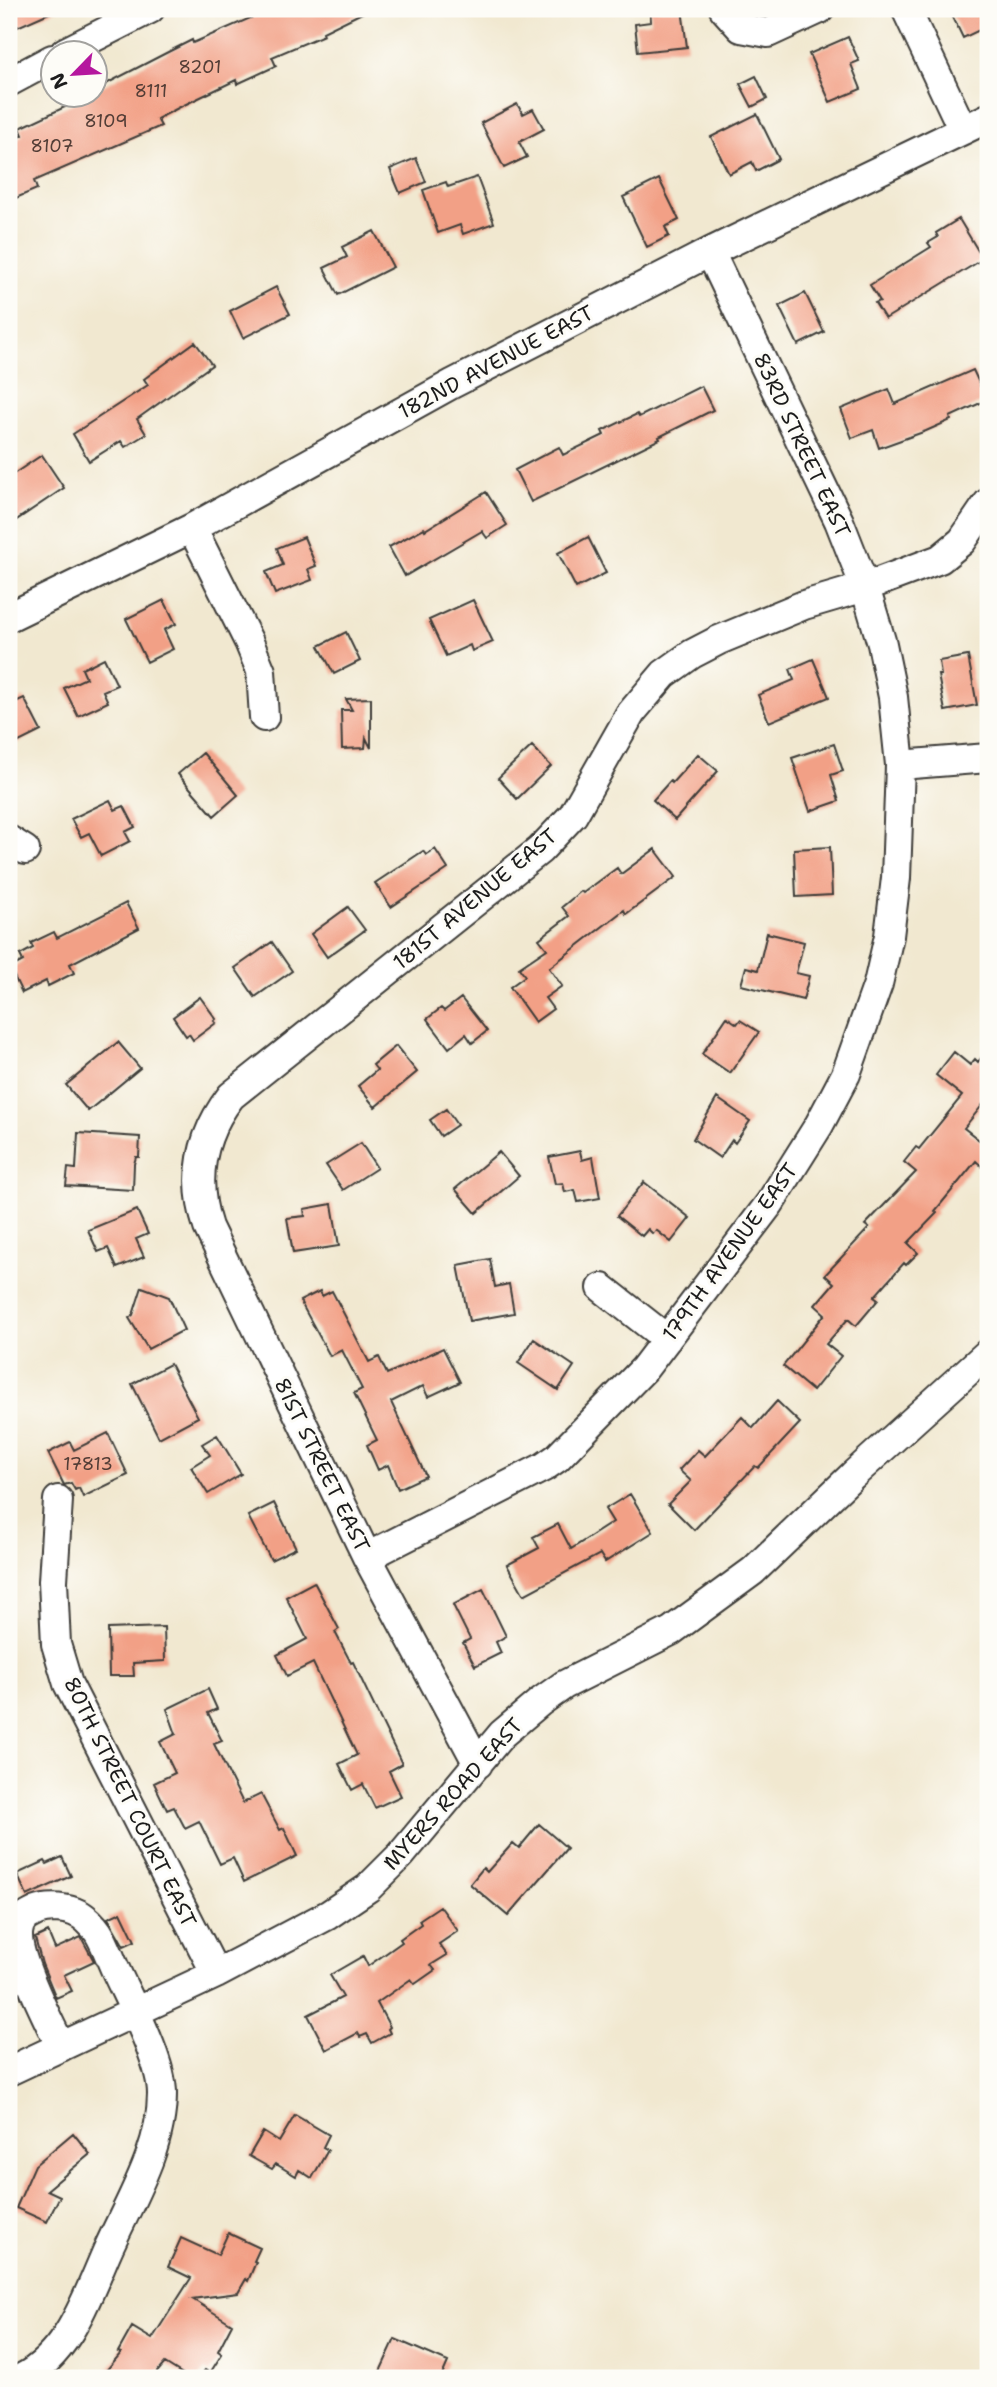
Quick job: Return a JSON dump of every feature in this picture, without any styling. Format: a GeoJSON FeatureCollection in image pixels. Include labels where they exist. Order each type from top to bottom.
{"type":"FeatureCollection","features":[{"type":"Feature","properties":{"kind":"street"},"geometry":{"type":"LineString","coordinates":[[93,38],[150,9]]}},
{"type":"Feature","properties":{"kind":"street"},"geometry":{"type":"LineString","coordinates":[[724,9],[741,28],[768,33],[820,9]]}},
{"type":"Feature","properties":{"kind":"street"},"geometry":{"type":"LineString","coordinates":[[906,9],[963,131]]}},
{"type":"Feature","properties":{"kind":"street"},"geometry":{"type":"LineString","coordinates":[[9,82],[38,66]]}},
{"type":"Feature","properties":{"kind":"street","name":"182ND AVENUE EAST"},"geometry":{"type":"LineString","coordinates":[[9,617],[192,528],[452,384],[710,252],[988,118]]}},
{"type":"Feature","properties":{"kind":"street","name":"83RD STREET EAST"},"geometry":{"type":"LineString","coordinates":[[710,252],[839,521],[865,587],[881,643]]}},
{"type":"Feature","properties":{"kind":"street","name":"181ST AVENUE EAST"},"geometry":{"type":"LineString","coordinates":[[202,1155],[214,1122],[231,1096],[498,885],[548,842],[573,816],[631,713],[664,674],[692,654],[719,640],[804,605],[865,587],[940,559],[962,541],[988,503]]}},
{"type":"Feature","properties":{"kind":"street"},"geometry":{"type":"LineString","coordinates":[[192,528],[261,671],[264,717]]}},
{"type":"Feature","properties":{"kind":"street","name":"179TH AVENUE EAST"},"geometry":{"type":"LineString","coordinates":[[367,1557],[557,1458],[644,1369],[770,1203],[819,1125],[846,1074],[878,985],[889,936],[896,878],[900,765],[893,697],[881,643]]}},
{"type":"Feature","properties":{"kind":"street"},"geometry":{"type":"LineString","coordinates":[[900,765],[988,758]]}},
{"type":"Feature","properties":{"kind":"street","name":"81ST STREET EAST"},"geometry":{"type":"LineString","coordinates":[[202,1155],[200,1195],[208,1227],[367,1557],[478,1764]]}},
{"type":"Feature","properties":{"kind":"street"},"geometry":{"type":"LineString","coordinates":[[602,1288],[667,1339]]}},
{"type":"Feature","properties":{"kind":"street","name":"MYERS ROAD EAST"},"geometry":{"type":"LineString","coordinates":[[9,2071],[216,1975],[328,1915],[368,1888],[401,1855],[502,1734],[564,1685],[671,1631],[753,1571],[853,1475],[988,1353]]}},
{"type":"Feature","properties":{"kind":"street","name":"80TH STREET COURT EAST"},"geometry":{"type":"LineString","coordinates":[[58,1500],[53,1581],[55,1631],[56,1644],[68,1684],[216,1975]]}},
{"type":"Feature","properties":{"kind":"street"},"geometry":{"type":"LineString","coordinates":[[22,2378],[57,2352],[74,2324],[150,2156],[160,2116],[162,2092],[153,2058],[135,2013],[97,1931],[79,1914],[61,1909],[42,1909],[22,1920],[18,1930],[18,1943],[40,2002],[61,2047]]}},
{"type":"Feature","properties":{"kind":"building"},"geometry":{"type":"Polygon","coordinates":[[[9,9],[58,9],[13,29],[9,9]]]}},
{"type":"Feature","properties":{"kind":"building"},"geometry":{"type":"Polygon","coordinates":[[[271,9],[370,9],[323,32],[324,35],[272,57],[276,66],[237,84],[236,80],[182,106],[157,119],[161,126],[34,181],[37,189],[9,201],[9,142],[23,135],[20,128],[63,108],[108,108],[108,83],[192,40],[193,43],[271,9]]]}},
{"type":"Feature","properties":{"kind":"building"},"geometry":{"type":"Polygon","coordinates":[[[650,9],[682,9],[687,47],[638,52],[635,24],[651,22],[650,9]]]}},
{"type":"Feature","properties":{"kind":"building"},"geometry":{"type":"Polygon","coordinates":[[[949,9],[982,9],[988,26],[963,38],[949,9]]]}},
{"type":"Feature","properties":{"kind":"building"},"geometry":{"type":"Polygon","coordinates":[[[848,37],[859,61],[851,64],[861,89],[830,102],[809,54],[848,37]]]}},
{"type":"Feature","properties":{"kind":"building"},"geometry":{"type":"Polygon","coordinates":[[[756,76],[767,99],[752,107],[740,84],[756,76]]]}},
{"type":"Feature","properties":{"kind":"building"},"geometry":{"type":"Polygon","coordinates":[[[517,104],[523,114],[533,109],[544,129],[519,142],[527,157],[504,168],[481,123],[517,104]]]}},
{"type":"Feature","properties":{"kind":"building"},"geometry":{"type":"Polygon","coordinates":[[[757,114],[779,159],[756,171],[752,162],[729,174],[711,137],[757,114]]]}},
{"type":"Feature","properties":{"kind":"building"},"geometry":{"type":"Polygon","coordinates":[[[416,158],[426,182],[400,193],[390,169],[416,158]]]}},
{"type":"Feature","properties":{"kind":"building"},"geometry":{"type":"Polygon","coordinates":[[[477,177],[494,223],[463,234],[460,225],[438,233],[423,190],[446,182],[448,187],[477,177]]]}},
{"type":"Feature","properties":{"kind":"building"},"geometry":{"type":"Polygon","coordinates":[[[659,179],[679,220],[665,227],[669,236],[647,247],[623,197],[659,179]]]}},
{"type":"Feature","properties":{"kind":"building"},"geometry":{"type":"Polygon","coordinates":[[[959,219],[983,259],[885,319],[875,303],[880,301],[870,285],[931,247],[928,243],[938,237],[936,233],[959,219]]]}},
{"type":"Feature","properties":{"kind":"building"},"geometry":{"type":"Polygon","coordinates":[[[374,231],[393,267],[338,295],[324,268],[347,257],[342,247],[374,231]]]}},
{"type":"Feature","properties":{"kind":"building"},"geometry":{"type":"Polygon","coordinates":[[[276,287],[290,314],[243,338],[230,311],[276,287]]]}},
{"type":"Feature","properties":{"kind":"building"},"geometry":{"type":"Polygon","coordinates":[[[805,293],[824,332],[798,345],[779,306],[805,293]]]}},
{"type":"Feature","properties":{"kind":"building"},"geometry":{"type":"Polygon","coordinates":[[[195,342],[212,365],[137,419],[146,434],[125,447],[121,441],[89,461],[73,434],[148,385],[144,379],[195,342]]]}},
{"type":"Feature","properties":{"kind":"building"},"geometry":{"type":"Polygon","coordinates":[[[973,370],[987,400],[950,417],[951,420],[879,448],[873,430],[852,438],[841,409],[889,389],[895,404],[973,370]]]}},
{"type":"Feature","properties":{"kind":"building"},"geometry":{"type":"Polygon","coordinates":[[[701,386],[713,410],[531,502],[515,470],[559,447],[563,455],[604,435],[602,431],[637,414],[639,417],[701,386]]]}},
{"type":"Feature","properties":{"kind":"building"},"geometry":{"type":"Polygon","coordinates":[[[42,455],[64,488],[9,525],[9,477],[42,455]]]}},
{"type":"Feature","properties":{"kind":"building"},"geometry":{"type":"Polygon","coordinates":[[[486,492],[507,525],[487,538],[482,531],[405,576],[389,547],[424,528],[425,530],[486,492]]]}},
{"type":"Feature","properties":{"kind":"building"},"geometry":{"type":"Polygon","coordinates":[[[304,537],[316,566],[308,569],[312,580],[275,594],[266,572],[283,565],[277,548],[304,537]]]}},
{"type":"Feature","properties":{"kind":"building"},"geometry":{"type":"Polygon","coordinates":[[[588,537],[606,573],[576,588],[558,553],[588,537]]]}},
{"type":"Feature","properties":{"kind":"building"},"geometry":{"type":"Polygon","coordinates":[[[164,600],[176,624],[164,630],[173,649],[147,662],[126,619],[164,600]]]}},
{"type":"Feature","properties":{"kind":"building"},"geometry":{"type":"Polygon","coordinates":[[[473,600],[493,642],[472,651],[470,645],[446,656],[429,620],[473,600]]]}},
{"type":"Feature","properties":{"kind":"building"},"geometry":{"type":"Polygon","coordinates":[[[346,632],[360,661],[334,674],[319,646],[346,632]]]}},
{"type":"Feature","properties":{"kind":"building"},"geometry":{"type":"Polygon","coordinates":[[[968,656],[977,705],[945,711],[938,675],[941,675],[939,661],[968,656]]]}},
{"type":"Feature","properties":{"kind":"building"},"geometry":{"type":"Polygon","coordinates":[[[104,658],[117,685],[103,691],[108,702],[78,716],[64,688],[86,678],[82,669],[104,658]]]}},
{"type":"Feature","properties":{"kind":"building"},"geometry":{"type":"Polygon","coordinates":[[[813,659],[829,697],[769,722],[758,695],[794,680],[790,669],[813,659]]]}},
{"type":"Feature","properties":{"kind":"building"},"geometry":{"type":"Polygon","coordinates":[[[24,698],[41,731],[9,747],[9,705],[24,698]]]}},
{"type":"Feature","properties":{"kind":"building"},"geometry":{"type":"Polygon","coordinates":[[[371,698],[371,748],[366,738],[365,748],[342,749],[341,710],[352,710],[346,699],[371,698]]]}},
{"type":"Feature","properties":{"kind":"building"},"geometry":{"type":"Polygon","coordinates":[[[834,744],[843,771],[831,775],[839,801],[810,811],[792,758],[834,744]]]}},
{"type":"Feature","properties":{"kind":"building"},"geometry":{"type":"Polygon","coordinates":[[[532,746],[551,766],[517,799],[498,778],[532,746]]]}},
{"type":"Feature","properties":{"kind":"building"},"geometry":{"type":"Polygon","coordinates":[[[203,753],[238,795],[214,816],[178,774],[203,753]]]}},
{"type":"Feature","properties":{"kind":"building"},"geometry":{"type":"Polygon","coordinates":[[[698,754],[718,771],[675,820],[653,800],[698,754]]]}},
{"type":"Feature","properties":{"kind":"building"},"geometry":{"type":"Polygon","coordinates":[[[110,800],[115,810],[124,806],[135,827],[125,832],[130,841],[101,856],[89,833],[81,837],[71,819],[110,800]]]}},
{"type":"Feature","properties":{"kind":"building"},"geometry":{"type":"Polygon","coordinates":[[[830,847],[832,895],[796,897],[794,849],[830,847]]]}},
{"type":"Feature","properties":{"kind":"building"},"geometry":{"type":"Polygon","coordinates":[[[435,849],[448,869],[391,907],[375,883],[423,851],[426,855],[435,849]]]}},
{"type":"Feature","properties":{"kind":"building"},"geometry":{"type":"Polygon","coordinates":[[[655,849],[676,877],[626,914],[624,910],[549,968],[562,986],[545,998],[553,1009],[535,1022],[510,987],[525,976],[519,968],[547,949],[539,939],[569,916],[562,907],[581,891],[583,893],[617,868],[621,874],[655,849]]]}},
{"type":"Feature","properties":{"kind":"building"},"geometry":{"type":"Polygon","coordinates":[[[126,903],[139,928],[70,964],[74,973],[48,986],[46,981],[22,993],[10,968],[23,961],[20,955],[33,948],[31,943],[54,932],[57,938],[126,903]]]}},
{"type":"Feature","properties":{"kind":"building"},"geometry":{"type":"Polygon","coordinates":[[[348,907],[365,930],[327,957],[311,934],[348,907]]]}},
{"type":"Feature","properties":{"kind":"building"},"geometry":{"type":"Polygon","coordinates":[[[767,933],[804,942],[796,973],[809,976],[803,1000],[741,985],[746,967],[758,970],[767,933]]]}},
{"type":"Feature","properties":{"kind":"building"},"geometry":{"type":"Polygon","coordinates":[[[272,942],[292,971],[255,997],[235,968],[272,942]]]}},
{"type":"Feature","properties":{"kind":"building"},"geometry":{"type":"Polygon","coordinates":[[[200,997],[216,1023],[193,1040],[189,1034],[186,1036],[173,1017],[200,997]]]}},
{"type":"Feature","properties":{"kind":"building"},"geometry":{"type":"Polygon","coordinates":[[[461,998],[487,1031],[472,1043],[466,1034],[449,1048],[427,1019],[441,1008],[444,1011],[461,998]]]}},
{"type":"Feature","properties":{"kind":"building"},"geometry":{"type":"Polygon","coordinates":[[[727,1017],[737,1024],[740,1020],[759,1032],[730,1073],[702,1054],[727,1017]]]}},
{"type":"Feature","properties":{"kind":"building"},"geometry":{"type":"Polygon","coordinates":[[[118,1042],[140,1068],[88,1111],[66,1085],[118,1042]]]}},
{"type":"Feature","properties":{"kind":"building"},"geometry":{"type":"Polygon","coordinates":[[[396,1046],[417,1072],[375,1107],[358,1086],[377,1070],[373,1065],[396,1046]]]}},
{"type":"Feature","properties":{"kind":"building"},"geometry":{"type":"Polygon","coordinates":[[[988,1049],[988,1098],[964,1128],[988,1147],[988,1172],[976,1161],[935,1211],[937,1213],[908,1243],[918,1253],[906,1265],[904,1263],[874,1297],[878,1300],[856,1326],[848,1319],[826,1344],[841,1356],[813,1391],[783,1366],[825,1314],[815,1305],[834,1283],[825,1275],[869,1228],[865,1225],[916,1172],[904,1162],[916,1147],[919,1149],[962,1096],[936,1075],[954,1052],[970,1065],[975,1059],[978,1062],[988,1049]]]}},
{"type":"Feature","properties":{"kind":"building"},"geometry":{"type":"Polygon","coordinates":[[[717,1098],[750,1121],[735,1143],[732,1140],[720,1158],[693,1139],[717,1098]]]}},
{"type":"Feature","properties":{"kind":"building"},"geometry":{"type":"Polygon","coordinates":[[[446,1109],[457,1125],[441,1136],[430,1120],[446,1109]]]}},
{"type":"Feature","properties":{"kind":"building"},"geometry":{"type":"Polygon","coordinates":[[[78,1133],[140,1137],[139,1157],[136,1157],[134,1164],[133,1190],[66,1186],[68,1168],[76,1169],[78,1133]]]}},
{"type":"Feature","properties":{"kind":"building"},"geometry":{"type":"Polygon","coordinates":[[[361,1143],[377,1168],[343,1190],[326,1165],[361,1143]]]}},
{"type":"Feature","properties":{"kind":"building"},"geometry":{"type":"Polygon","coordinates":[[[580,1151],[582,1160],[593,1157],[600,1198],[578,1202],[575,1190],[565,1192],[563,1183],[555,1184],[549,1157],[580,1151]]]}},
{"type":"Feature","properties":{"kind":"building"},"geometry":{"type":"Polygon","coordinates":[[[499,1152],[519,1176],[476,1213],[455,1189],[499,1152]]]}},
{"type":"Feature","properties":{"kind":"building"},"geometry":{"type":"Polygon","coordinates":[[[644,1182],[690,1218],[671,1242],[656,1230],[653,1234],[648,1229],[642,1236],[617,1216],[644,1182]]]}},
{"type":"Feature","properties":{"kind":"building"},"geometry":{"type":"Polygon","coordinates":[[[332,1204],[339,1246],[293,1253],[287,1218],[305,1216],[304,1209],[332,1204]]]}},
{"type":"Feature","properties":{"kind":"building"},"geometry":{"type":"Polygon","coordinates":[[[137,1210],[148,1234],[136,1239],[144,1257],[117,1268],[108,1248],[98,1252],[88,1230],[137,1210]]]}},
{"type":"Feature","properties":{"kind":"building"},"geometry":{"type":"Polygon","coordinates":[[[490,1259],[495,1287],[509,1284],[514,1313],[469,1321],[458,1265],[490,1259]]]}},
{"type":"Feature","properties":{"kind":"building"},"geometry":{"type":"Polygon","coordinates":[[[142,1287],[169,1297],[184,1330],[148,1349],[129,1318],[133,1315],[142,1287]]]}},
{"type":"Feature","properties":{"kind":"building"},"geometry":{"type":"Polygon","coordinates":[[[320,1291],[322,1296],[332,1291],[369,1362],[379,1357],[387,1374],[443,1348],[460,1382],[428,1397],[423,1386],[391,1402],[426,1476],[398,1489],[388,1465],[378,1470],[367,1445],[377,1440],[354,1393],[362,1389],[342,1350],[330,1356],[300,1301],[320,1291]]]}},
{"type":"Feature","properties":{"kind":"building"},"geometry":{"type":"Polygon","coordinates":[[[534,1339],[574,1366],[558,1390],[518,1363],[534,1339]]]}},
{"type":"Feature","properties":{"kind":"building"},"geometry":{"type":"Polygon","coordinates":[[[170,1364],[198,1417],[159,1438],[132,1384],[170,1364]]]}},
{"type":"Feature","properties":{"kind":"building"},"geometry":{"type":"Polygon","coordinates":[[[777,1401],[800,1423],[694,1530],[668,1504],[691,1481],[679,1470],[698,1450],[705,1456],[742,1417],[753,1428],[777,1401]]]}},
{"type":"Feature","properties":{"kind":"building"},"geometry":{"type":"Polygon","coordinates":[[[108,1433],[128,1475],[83,1497],[79,1488],[75,1490],[71,1483],[64,1485],[48,1453],[70,1442],[74,1450],[108,1433]]]}},
{"type":"Feature","properties":{"kind":"building"},"geometry":{"type":"Polygon","coordinates":[[[217,1435],[241,1474],[208,1494],[191,1467],[210,1455],[202,1444],[217,1435]]]}},
{"type":"Feature","properties":{"kind":"building"},"geometry":{"type":"Polygon","coordinates":[[[630,1494],[653,1532],[605,1562],[600,1554],[524,1595],[507,1565],[539,1548],[533,1537],[558,1524],[571,1549],[613,1522],[605,1509],[630,1494]]]}},
{"type":"Feature","properties":{"kind":"building"},"geometry":{"type":"Polygon","coordinates":[[[274,1503],[296,1548],[271,1560],[248,1516],[274,1503]]]}},
{"type":"Feature","properties":{"kind":"building"},"geometry":{"type":"Polygon","coordinates":[[[314,1582],[339,1629],[335,1632],[351,1663],[353,1662],[402,1764],[389,1771],[401,1796],[375,1808],[363,1784],[352,1790],[339,1764],[357,1755],[313,1663],[287,1676],[277,1655],[307,1639],[286,1597],[314,1582]]]}},
{"type":"Feature","properties":{"kind":"building"},"geometry":{"type":"Polygon","coordinates":[[[483,1589],[506,1636],[496,1642],[501,1653],[475,1666],[463,1643],[470,1639],[453,1605],[483,1589]]]}},
{"type":"Feature","properties":{"kind":"building"},"geometry":{"type":"Polygon","coordinates":[[[164,1627],[165,1661],[133,1663],[134,1676],[109,1676],[108,1629],[164,1627]]]}},
{"type":"Feature","properties":{"kind":"building"},"geometry":{"type":"Polygon","coordinates":[[[208,1689],[217,1709],[208,1713],[222,1741],[214,1744],[243,1803],[261,1794],[280,1830],[284,1828],[297,1856],[244,1882],[233,1858],[220,1864],[199,1821],[185,1828],[174,1807],[167,1810],[154,1783],[175,1773],[160,1742],[176,1734],[167,1709],[208,1689]]]}},
{"type":"Feature","properties":{"kind":"building"},"geometry":{"type":"Polygon","coordinates":[[[539,1824],[567,1848],[508,1916],[470,1884],[483,1868],[487,1872],[513,1843],[519,1848],[539,1824]]]}},
{"type":"Feature","properties":{"kind":"building"},"geometry":{"type":"Polygon","coordinates":[[[62,1857],[71,1876],[27,1896],[17,1874],[45,1861],[47,1864],[62,1857]]]}},
{"type":"Feature","properties":{"kind":"building"},"geometry":{"type":"Polygon","coordinates":[[[440,1906],[458,1931],[439,1944],[447,1955],[431,1965],[435,1970],[415,1984],[411,1979],[377,2003],[390,2027],[390,2033],[372,2043],[367,2034],[360,2037],[358,2033],[326,2050],[308,2015],[343,1997],[330,1975],[363,1956],[368,1966],[402,1942],[400,1939],[421,1924],[419,1920],[440,1906]]]}},
{"type":"Feature","properties":{"kind":"building"},"geometry":{"type":"Polygon","coordinates":[[[121,1912],[135,1941],[124,1946],[108,1918],[121,1912]]]}},
{"type":"Feature","properties":{"kind":"building"},"geometry":{"type":"Polygon","coordinates":[[[48,1932],[55,1949],[81,1937],[94,1961],[64,1975],[72,1991],[56,1998],[35,1938],[48,1932]]]}},
{"type":"Feature","properties":{"kind":"building"},"geometry":{"type":"Polygon","coordinates":[[[295,2115],[329,2135],[323,2147],[328,2150],[312,2178],[299,2170],[296,2176],[276,2164],[272,2169],[249,2156],[263,2132],[279,2142],[295,2115]]]}},
{"type":"Feature","properties":{"kind":"building"},"geometry":{"type":"Polygon","coordinates":[[[73,2133],[90,2154],[47,2190],[60,2196],[47,2222],[16,2208],[35,2165],[73,2133]]]}},
{"type":"Feature","properties":{"kind":"building"},"geometry":{"type":"Polygon","coordinates":[[[228,2233],[260,2248],[248,2281],[246,2279],[238,2293],[192,2299],[232,2324],[218,2351],[222,2354],[210,2373],[205,2370],[199,2378],[189,2378],[165,2363],[152,2378],[100,2378],[121,2353],[118,2352],[132,2327],[152,2339],[191,2278],[168,2267],[181,2238],[218,2255],[228,2233]]]}},
{"type":"Feature","properties":{"kind":"building"},"geometry":{"type":"Polygon","coordinates":[[[395,2339],[448,2362],[441,2378],[377,2378],[395,2339]]]}}]}
